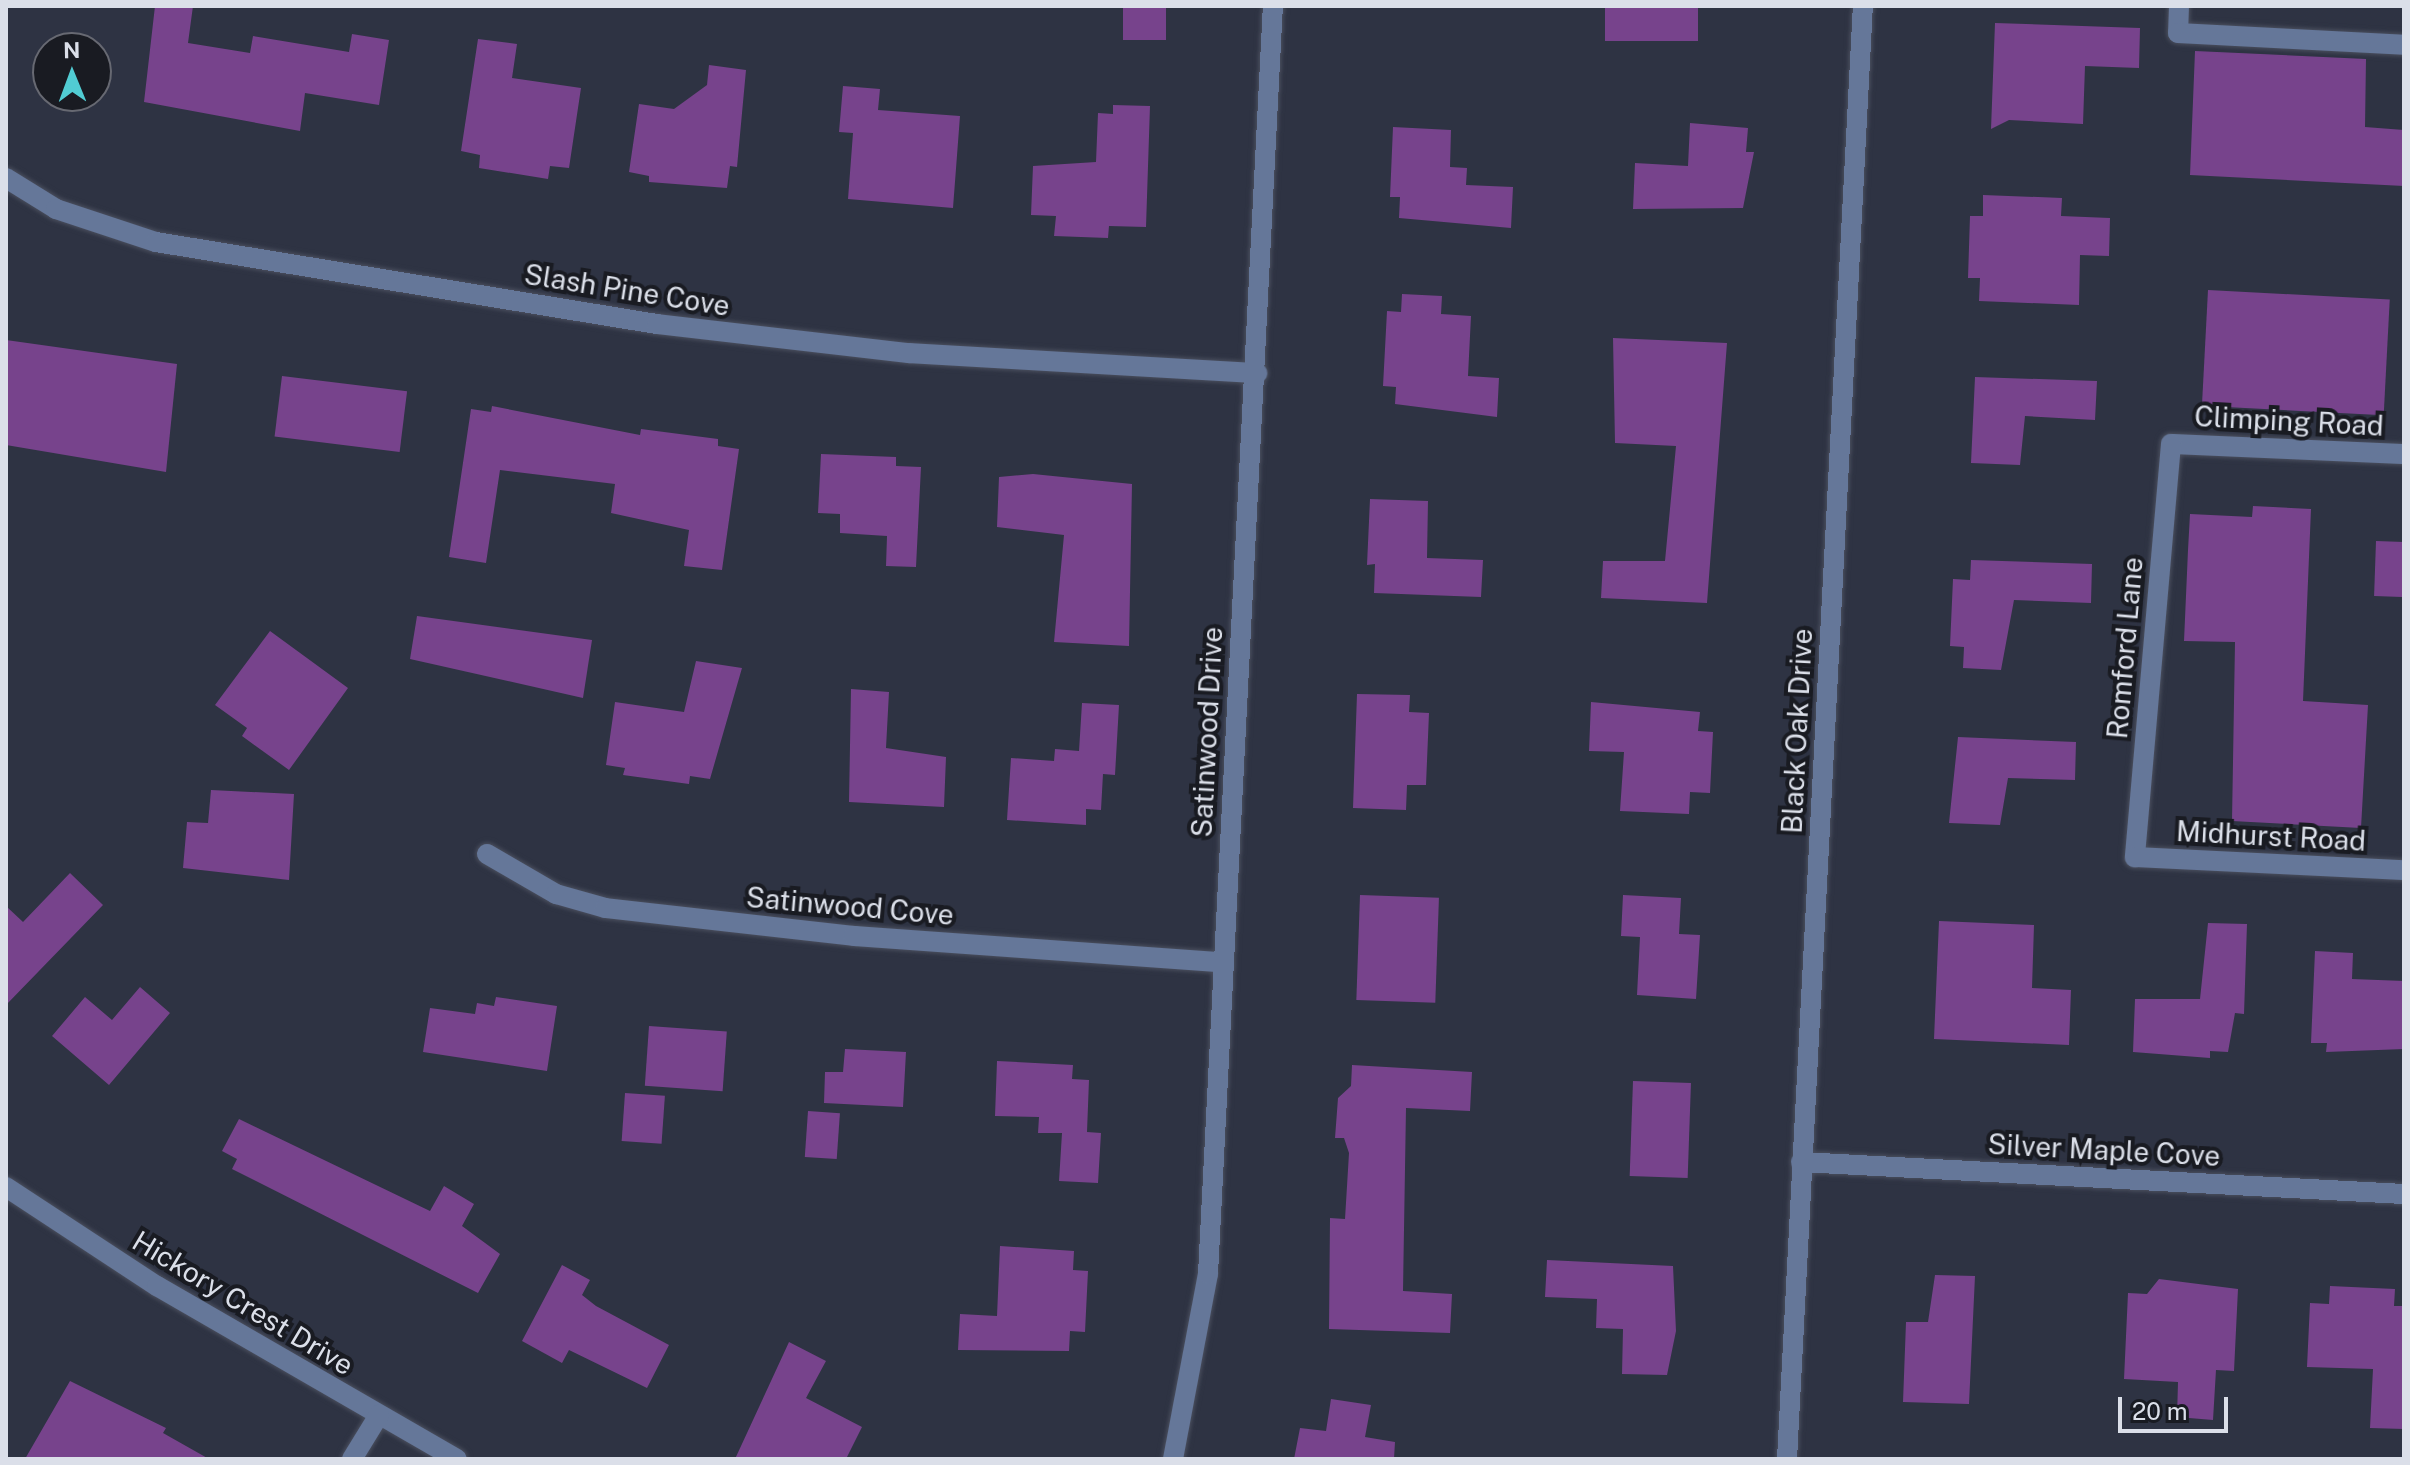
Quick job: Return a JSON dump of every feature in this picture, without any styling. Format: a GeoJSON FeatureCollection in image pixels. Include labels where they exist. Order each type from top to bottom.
{"type":"FeatureCollection","features":[{"type":"Feature","properties":{"kind":"street","name":"Satinwood Drive"},"geometry":{"type":"LineString","coordinates":[[1173,1459],[1208,1274],[1221,962],[1257,373],[1273,6]]}},
{"type":"Feature","properties":{"kind":"street","name":"Black Oak Drive"},"geometry":{"type":"LineString","coordinates":[[1787,1459],[1863,6]]}},
{"type":"Feature","properties":{"kind":"street"},"geometry":{"type":"LineString","coordinates":[[2179,6],[2178,33],[2404,45]]}},
{"type":"Feature","properties":{"kind":"street","name":"Slash Pine Cove"},"geometry":{"type":"LineString","coordinates":[[6,178],[56,209],[156,242],[657,324],[909,353],[1257,373]]}},
{"type":"Feature","properties":{"kind":"street","name":"Climping Road"},"geometry":{"type":"LineString","coordinates":[[2171,444],[2404,454]]}},
{"type":"Feature","properties":{"kind":"street","name":"Romford Lane"},"geometry":{"type":"LineString","coordinates":[[2135,857],[2171,444]]}},
{"type":"Feature","properties":{"kind":"street","name":"Satinwood Cove"},"geometry":{"type":"LineString","coordinates":[[487,854],[556,894],[605,908],[854,936],[1221,962]]}},
{"type":"Feature","properties":{"kind":"street","name":"Midhurst Road"},"geometry":{"type":"LineString","coordinates":[[2135,857],[2404,870]]}},
{"type":"Feature","properties":{"kind":"street","name":"Silver Maple Cove"},"geometry":{"type":"LineString","coordinates":[[1801,1162],[2404,1194]]}},
{"type":"Feature","properties":{"kind":"street","name":"Hickory Crest Drive"},"geometry":{"type":"LineString","coordinates":[[6,1187],[157,1286],[457,1459]]}},
{"type":"Feature","properties":{"kind":"street"},"geometry":{"type":"LineString","coordinates":[[352,1459],[379,1415]]}},
{"type":"Feature","properties":{"kind":"building"},"geometry":{"type":"Polygon","coordinates":[[[155,6],[193,6],[188,43],[250,53],[253,36],[349,52],[352,34],[389,40],[379,105],[305,93],[300,131],[144,102],[155,6]]]}},
{"type":"Feature","properties":{"kind":"building"},"geometry":{"type":"Polygon","coordinates":[[[1123,6],[1166,6],[1166,40],[1123,40],[1123,6]]]}},
{"type":"Feature","properties":{"kind":"building"},"geometry":{"type":"Polygon","coordinates":[[[1605,6],[1698,6],[1698,41],[1605,41],[1605,6]]]}},
{"type":"Feature","properties":{"kind":"building"},"geometry":{"type":"Polygon","coordinates":[[[1995,23],[2140,28],[2139,68],[2085,66],[2083,124],[2009,120],[1991,129],[1995,23]]]}},
{"type":"Feature","properties":{"kind":"building"},"geometry":{"type":"Polygon","coordinates":[[[478,39],[517,44],[512,78],[581,88],[569,168],[550,166],[548,179],[479,168],[480,155],[461,151],[478,39]]]}},
{"type":"Feature","properties":{"kind":"building"},"geometry":{"type":"Polygon","coordinates":[[[2195,51],[2366,59],[2365,127],[2404,130],[2404,186],[2190,175],[2195,51]]]}},
{"type":"Feature","properties":{"kind":"building"},"geometry":{"type":"Polygon","coordinates":[[[709,65],[746,70],[737,167],[730,166],[727,188],[649,182],[649,176],[629,172],[639,104],[674,109],[707,85],[709,65]]]}},
{"type":"Feature","properties":{"kind":"building"},"geometry":{"type":"Polygon","coordinates":[[[843,86],[880,89],[878,110],[960,116],[953,208],[848,199],[853,133],[839,132],[843,86]]]}},
{"type":"Feature","properties":{"kind":"building"},"geometry":{"type":"Polygon","coordinates":[[[1113,105],[1150,106],[1146,227],[1109,226],[1108,238],[1054,236],[1056,216],[1031,215],[1033,166],[1096,162],[1098,113],[1113,114],[1113,105]]]}},
{"type":"Feature","properties":{"kind":"building"},"geometry":{"type":"Polygon","coordinates":[[[1690,123],[1748,128],[1746,152],[1754,152],[1743,208],[1633,209],[1635,163],[1688,166],[1690,123]]]}},
{"type":"Feature","properties":{"kind":"building"},"geometry":{"type":"Polygon","coordinates":[[[1393,127],[1451,130],[1450,167],[1467,168],[1466,185],[1513,187],[1511,228],[1399,218],[1400,197],[1390,197],[1393,127]]]}},
{"type":"Feature","properties":{"kind":"building"},"geometry":{"type":"Polygon","coordinates":[[[1983,195],[2062,198],[2061,216],[2110,218],[2109,256],[2080,255],[2079,305],[1979,301],[1980,278],[1968,278],[1970,216],[1983,216],[1983,195]]]}},
{"type":"Feature","properties":{"kind":"building"},"geometry":{"type":"Polygon","coordinates":[[[2208,290],[2390,300],[2384,415],[2202,406],[2208,290]]]}},
{"type":"Feature","properties":{"kind":"building"},"geometry":{"type":"Polygon","coordinates":[[[1402,294],[1442,296],[1441,314],[1471,316],[1468,376],[1499,378],[1497,417],[1395,404],[1396,387],[1383,386],[1387,311],[1401,312],[1402,294]]]}},
{"type":"Feature","properties":{"kind":"building"},"geometry":{"type":"Polygon","coordinates":[[[1613,338],[1727,343],[1707,603],[1601,598],[1603,561],[1665,561],[1676,446],[1615,443],[1613,338]]]}},
{"type":"Feature","properties":{"kind":"building"},"geometry":{"type":"Polygon","coordinates":[[[6,340],[177,364],[166,472],[6,445],[6,340]]]}},
{"type":"Feature","properties":{"kind":"building"},"geometry":{"type":"Polygon","coordinates":[[[282,376],[407,391],[400,452],[275,437],[282,376]]]}},
{"type":"Feature","properties":{"kind":"building"},"geometry":{"type":"Polygon","coordinates":[[[1975,377],[2097,381],[2095,420],[2025,416],[2020,465],[1971,463],[1975,377]]]}},
{"type":"Feature","properties":{"kind":"building"},"geometry":{"type":"Polygon","coordinates":[[[492,406],[640,435],[641,429],[718,439],[718,446],[739,449],[722,570],[684,566],[689,530],[611,513],[615,484],[500,470],[486,563],[449,557],[471,409],[491,412],[492,406]]]}},
{"type":"Feature","properties":{"kind":"building"},"geometry":{"type":"Polygon","coordinates":[[[821,454],[896,457],[896,466],[921,467],[916,567],[886,566],[887,536],[840,533],[840,514],[818,513],[821,454]]]}},
{"type":"Feature","properties":{"kind":"building"},"geometry":{"type":"Polygon","coordinates":[[[1033,474],[1132,484],[1129,646],[1054,642],[1064,535],[997,527],[999,477],[1033,474]]]}},
{"type":"Feature","properties":{"kind":"building"},"geometry":{"type":"Polygon","coordinates":[[[1370,499],[1428,501],[1427,558],[1483,560],[1481,597],[1374,593],[1375,564],[1367,565],[1370,499]]]}},
{"type":"Feature","properties":{"kind":"building"},"geometry":{"type":"Polygon","coordinates":[[[2253,506],[2311,509],[2303,701],[2368,705],[2361,828],[2232,821],[2235,642],[2184,641],[2190,514],[2252,517],[2253,506]]]}},
{"type":"Feature","properties":{"kind":"building"},"geometry":{"type":"Polygon","coordinates":[[[2376,541],[2404,542],[2402,597],[2374,596],[2376,541]]]}},
{"type":"Feature","properties":{"kind":"building"},"geometry":{"type":"Polygon","coordinates":[[[1971,560],[2092,564],[2091,603],[2014,600],[2001,670],[1963,668],[1964,647],[1950,646],[1953,579],[1970,580],[1971,560]]]}},
{"type":"Feature","properties":{"kind":"building"},"geometry":{"type":"Polygon","coordinates":[[[417,616],[592,640],[583,698],[410,659],[417,616]]]}},
{"type":"Feature","properties":{"kind":"building"},"geometry":{"type":"Polygon","coordinates":[[[270,631],[348,688],[289,770],[242,736],[247,728],[215,705],[270,631]]]}},
{"type":"Feature","properties":{"kind":"building"},"geometry":{"type":"Polygon","coordinates":[[[696,661],[742,668],[710,779],[690,776],[689,784],[623,775],[625,768],[606,765],[615,702],[684,712],[696,661]]]}},
{"type":"Feature","properties":{"kind":"building"},"geometry":{"type":"Polygon","coordinates":[[[851,689],[889,692],[886,748],[946,757],[944,807],[849,802],[851,689]]]}},
{"type":"Feature","properties":{"kind":"building"},"geometry":{"type":"Polygon","coordinates":[[[1357,694],[1410,695],[1409,712],[1429,713],[1426,785],[1407,785],[1406,810],[1353,808],[1357,694]]]}},
{"type":"Feature","properties":{"kind":"building"},"geometry":{"type":"Polygon","coordinates":[[[1591,702],[1700,712],[1698,731],[1713,732],[1710,793],[1690,792],[1689,814],[1620,811],[1624,752],[1589,751],[1591,702]]]}},
{"type":"Feature","properties":{"kind":"building"},"geometry":{"type":"Polygon","coordinates":[[[1082,703],[1119,705],[1115,775],[1103,774],[1101,810],[1086,809],[1086,825],[1007,820],[1011,758],[1054,761],[1055,749],[1079,751],[1082,703]]]}},
{"type":"Feature","properties":{"kind":"building"},"geometry":{"type":"Polygon","coordinates":[[[1958,737],[2076,742],[2075,780],[2008,778],[2000,825],[1949,823],[1958,737]]]}},
{"type":"Feature","properties":{"kind":"building"},"geometry":{"type":"Polygon","coordinates":[[[211,790],[294,794],[289,880],[183,868],[187,822],[208,823],[211,790]]]}},
{"type":"Feature","properties":{"kind":"building"},"geometry":{"type":"Polygon","coordinates":[[[70,873],[103,905],[6,1005],[6,906],[23,922],[70,873]]]}},
{"type":"Feature","properties":{"kind":"building"},"geometry":{"type":"Polygon","coordinates":[[[1360,895],[1439,898],[1435,1003],[1356,1000],[1360,895]]]}},
{"type":"Feature","properties":{"kind":"building"},"geometry":{"type":"Polygon","coordinates":[[[1623,895],[1681,898],[1679,934],[1700,935],[1696,999],[1637,995],[1640,937],[1621,936],[1623,895]]]}},
{"type":"Feature","properties":{"kind":"building"},"geometry":{"type":"Polygon","coordinates":[[[1939,921],[2034,925],[2032,988],[2071,990],[2069,1045],[1934,1039],[1939,921]]]}},
{"type":"Feature","properties":{"kind":"building"},"geometry":{"type":"Polygon","coordinates":[[[2208,923],[2247,924],[2244,1014],[2235,1013],[2228,1052],[2210,1051],[2210,1058],[2133,1052],[2135,999],[2200,999],[2208,923]]]}},
{"type":"Feature","properties":{"kind":"building"},"geometry":{"type":"Polygon","coordinates":[[[2315,951],[2353,953],[2352,979],[2404,981],[2404,1049],[2326,1052],[2327,1043],[2311,1043],[2315,951]]]}},
{"type":"Feature","properties":{"kind":"building"},"geometry":{"type":"Polygon","coordinates":[[[140,987],[170,1013],[109,1085],[52,1036],[85,997],[112,1020],[140,987]]]}},
{"type":"Feature","properties":{"kind":"building"},"geometry":{"type":"Polygon","coordinates":[[[496,997],[557,1006],[547,1071],[423,1052],[430,1008],[475,1014],[477,1003],[494,1006],[496,997]]]}},
{"type":"Feature","properties":{"kind":"building"},"geometry":{"type":"Polygon","coordinates":[[[649,1026],[727,1031],[723,1091],[645,1086],[649,1026]]]}},
{"type":"Feature","properties":{"kind":"building"},"geometry":{"type":"Polygon","coordinates":[[[845,1049],[906,1052],[903,1107],[824,1103],[825,1072],[843,1072],[845,1049]]]}},
{"type":"Feature","properties":{"kind":"building"},"geometry":{"type":"Polygon","coordinates":[[[997,1061],[1073,1065],[1072,1079],[1089,1080],[1087,1132],[1101,1133],[1098,1183],[1059,1181],[1062,1133],[1038,1133],[1039,1117],[995,1116],[997,1061]]]}},
{"type":"Feature","properties":{"kind":"building"},"geometry":{"type":"Polygon","coordinates":[[[1352,1065],[1472,1072],[1470,1111],[1406,1108],[1403,1291],[1452,1294],[1450,1333],[1329,1329],[1330,1218],[1345,1219],[1349,1153],[1344,1138],[1335,1138],[1338,1098],[1351,1086],[1352,1065]]]}},
{"type":"Feature","properties":{"kind":"building"},"geometry":{"type":"Polygon","coordinates":[[[1633,1081],[1691,1083],[1688,1178],[1630,1176],[1633,1081]]]}},
{"type":"Feature","properties":{"kind":"building"},"geometry":{"type":"Polygon","coordinates":[[[625,1093],[665,1096],[662,1144],[622,1141],[625,1093]]]}},
{"type":"Feature","properties":{"kind":"building"},"geometry":{"type":"Polygon","coordinates":[[[808,1111],[840,1113],[837,1159],[805,1157],[808,1111]]]}},
{"type":"Feature","properties":{"kind":"building"},"geometry":{"type":"Polygon","coordinates":[[[239,1119],[430,1211],[444,1186],[474,1204],[462,1226],[500,1254],[478,1293],[232,1169],[237,1159],[222,1151],[239,1119]]]}},
{"type":"Feature","properties":{"kind":"building"},"geometry":{"type":"Polygon","coordinates":[[[1000,1246],[1074,1251],[1073,1270],[1088,1271],[1085,1332],[1070,1331],[1069,1351],[958,1350],[960,1314],[997,1316],[1000,1246]]]}},
{"type":"Feature","properties":{"kind":"building"},"geometry":{"type":"Polygon","coordinates":[[[1547,1260],[1673,1266],[1676,1331],[1667,1375],[1622,1374],[1623,1329],[1596,1328],[1597,1299],[1545,1297],[1547,1260]]]}},
{"type":"Feature","properties":{"kind":"building"},"geometry":{"type":"Polygon","coordinates":[[[562,1265],[590,1280],[582,1295],[596,1306],[669,1345],[647,1388],[569,1350],[562,1363],[522,1341],[562,1265]]]}},
{"type":"Feature","properties":{"kind":"building"},"geometry":{"type":"Polygon","coordinates":[[[1935,1275],[1975,1276],[1969,1404],[1903,1402],[1906,1322],[1928,1322],[1935,1275]]]}},
{"type":"Feature","properties":{"kind":"building"},"geometry":{"type":"Polygon","coordinates":[[[2159,1279],[2238,1289],[2234,1371],[2216,1370],[2213,1420],[2177,1417],[2178,1382],[2124,1379],[2128,1293],[2147,1294],[2159,1279]]]}},
{"type":"Feature","properties":{"kind":"building"},"geometry":{"type":"Polygon","coordinates":[[[2330,1286],[2395,1289],[2394,1306],[2404,1306],[2404,1429],[2370,1428],[2373,1369],[2307,1367],[2310,1303],[2329,1304],[2330,1286]]]}},
{"type":"Feature","properties":{"kind":"building"},"geometry":{"type":"Polygon","coordinates":[[[789,1342],[826,1361],[806,1398],[862,1427],[846,1459],[735,1459],[789,1342]]]}},
{"type":"Feature","properties":{"kind":"building"},"geometry":{"type":"Polygon","coordinates":[[[70,1381],[166,1428],[163,1433],[209,1459],[25,1459],[70,1381]]]}},
{"type":"Feature","properties":{"kind":"building"},"geometry":{"type":"Polygon","coordinates":[[[1331,1399],[1371,1405],[1365,1437],[1395,1442],[1394,1459],[1294,1459],[1300,1428],[1326,1431],[1331,1399]]]}}]}
